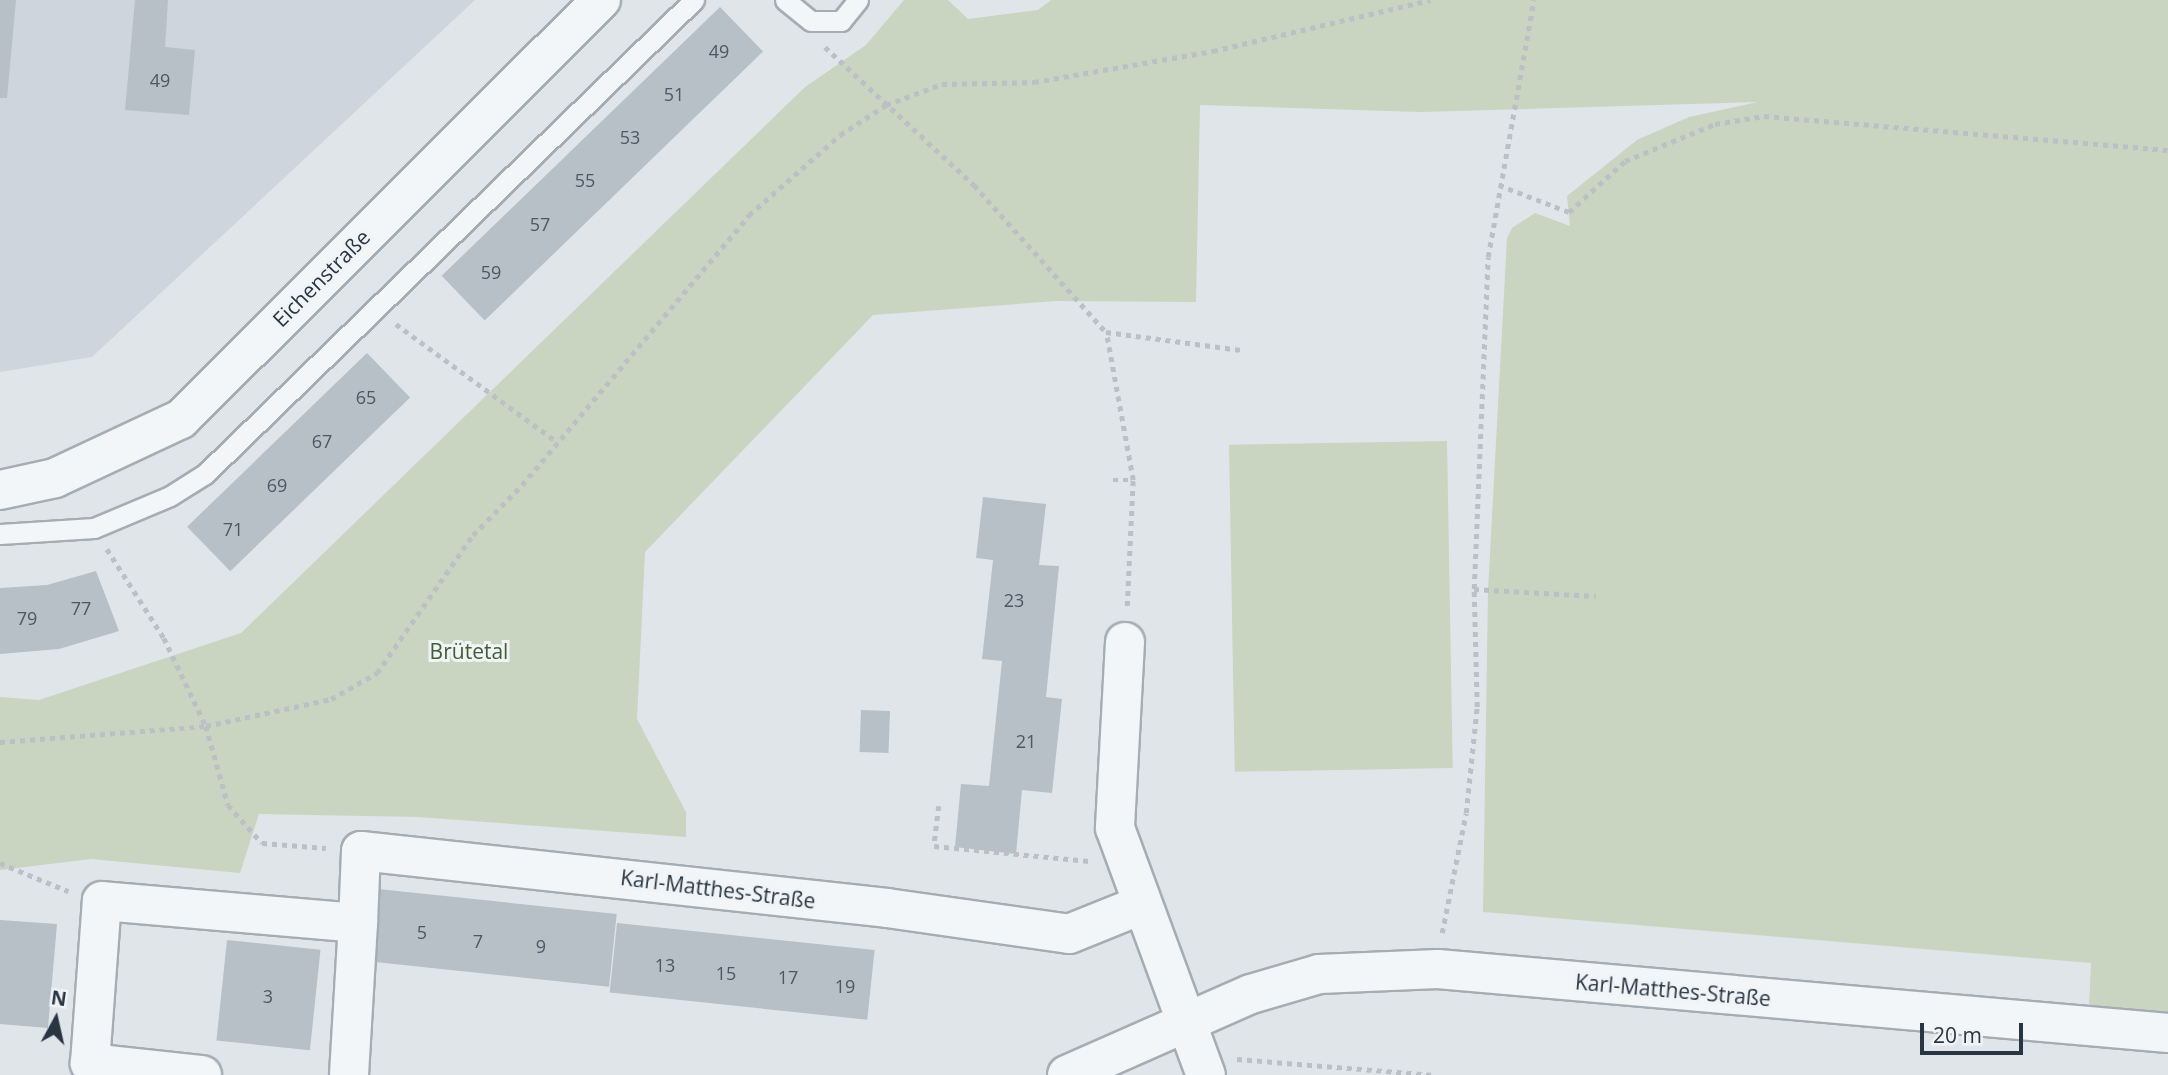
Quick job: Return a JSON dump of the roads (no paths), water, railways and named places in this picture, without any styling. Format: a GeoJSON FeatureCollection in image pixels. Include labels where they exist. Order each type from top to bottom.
{"type":"FeatureCollection","features":[{"type":"Feature","properties":{"kind":"street","name":"Eichenstraße"},"geometry":{"type":"LineString","coordinates":[[0,490],[55,478],[181,419],[601,0]]}},
{"type":"Feature","properties":{"kind":"street"},"geometry":{"type":"LineString","coordinates":[[1125,642],[1115,828],[1141,905],[1197,1051]]}},
{"type":"Feature","properties":{"kind":"street","name":"Karl-Matthes-Straße"},"geometry":{"type":"LineString","coordinates":[[358,923],[361,851],[887,908],[1069,934],[1141,905]]}},
{"type":"Feature","properties":{"kind":"street"},"geometry":{"type":"LineString","coordinates":[[202,1075],[90,1063],[102,901],[358,923],[349,1075]]}},
{"type":"Feature","properties":{"kind":"street","name":"Karl-Matthes-Straße"},"geometry":{"type":"LineString","coordinates":[[1067,1075],[1197,1051],[1319,974],[1438,969],[2168,1033]]}},
{"type":"Feature","properties":{"kind":"lane"},"geometry":{"type":"LineString","coordinates":[[0,534],[94,528],[170,496],[205,474],[694,0]]}},
{"type":"Feature","properties":{"kind":"lane"},"geometry":{"type":"LineString","coordinates":[[785,0],[811,21],[841,21],[858,0]]}},
{"type":"Feature","properties":{"kind":"park label","name":"Brütetal"},"geometry":{"type":"Point","coordinates":[469,651]}}]}
